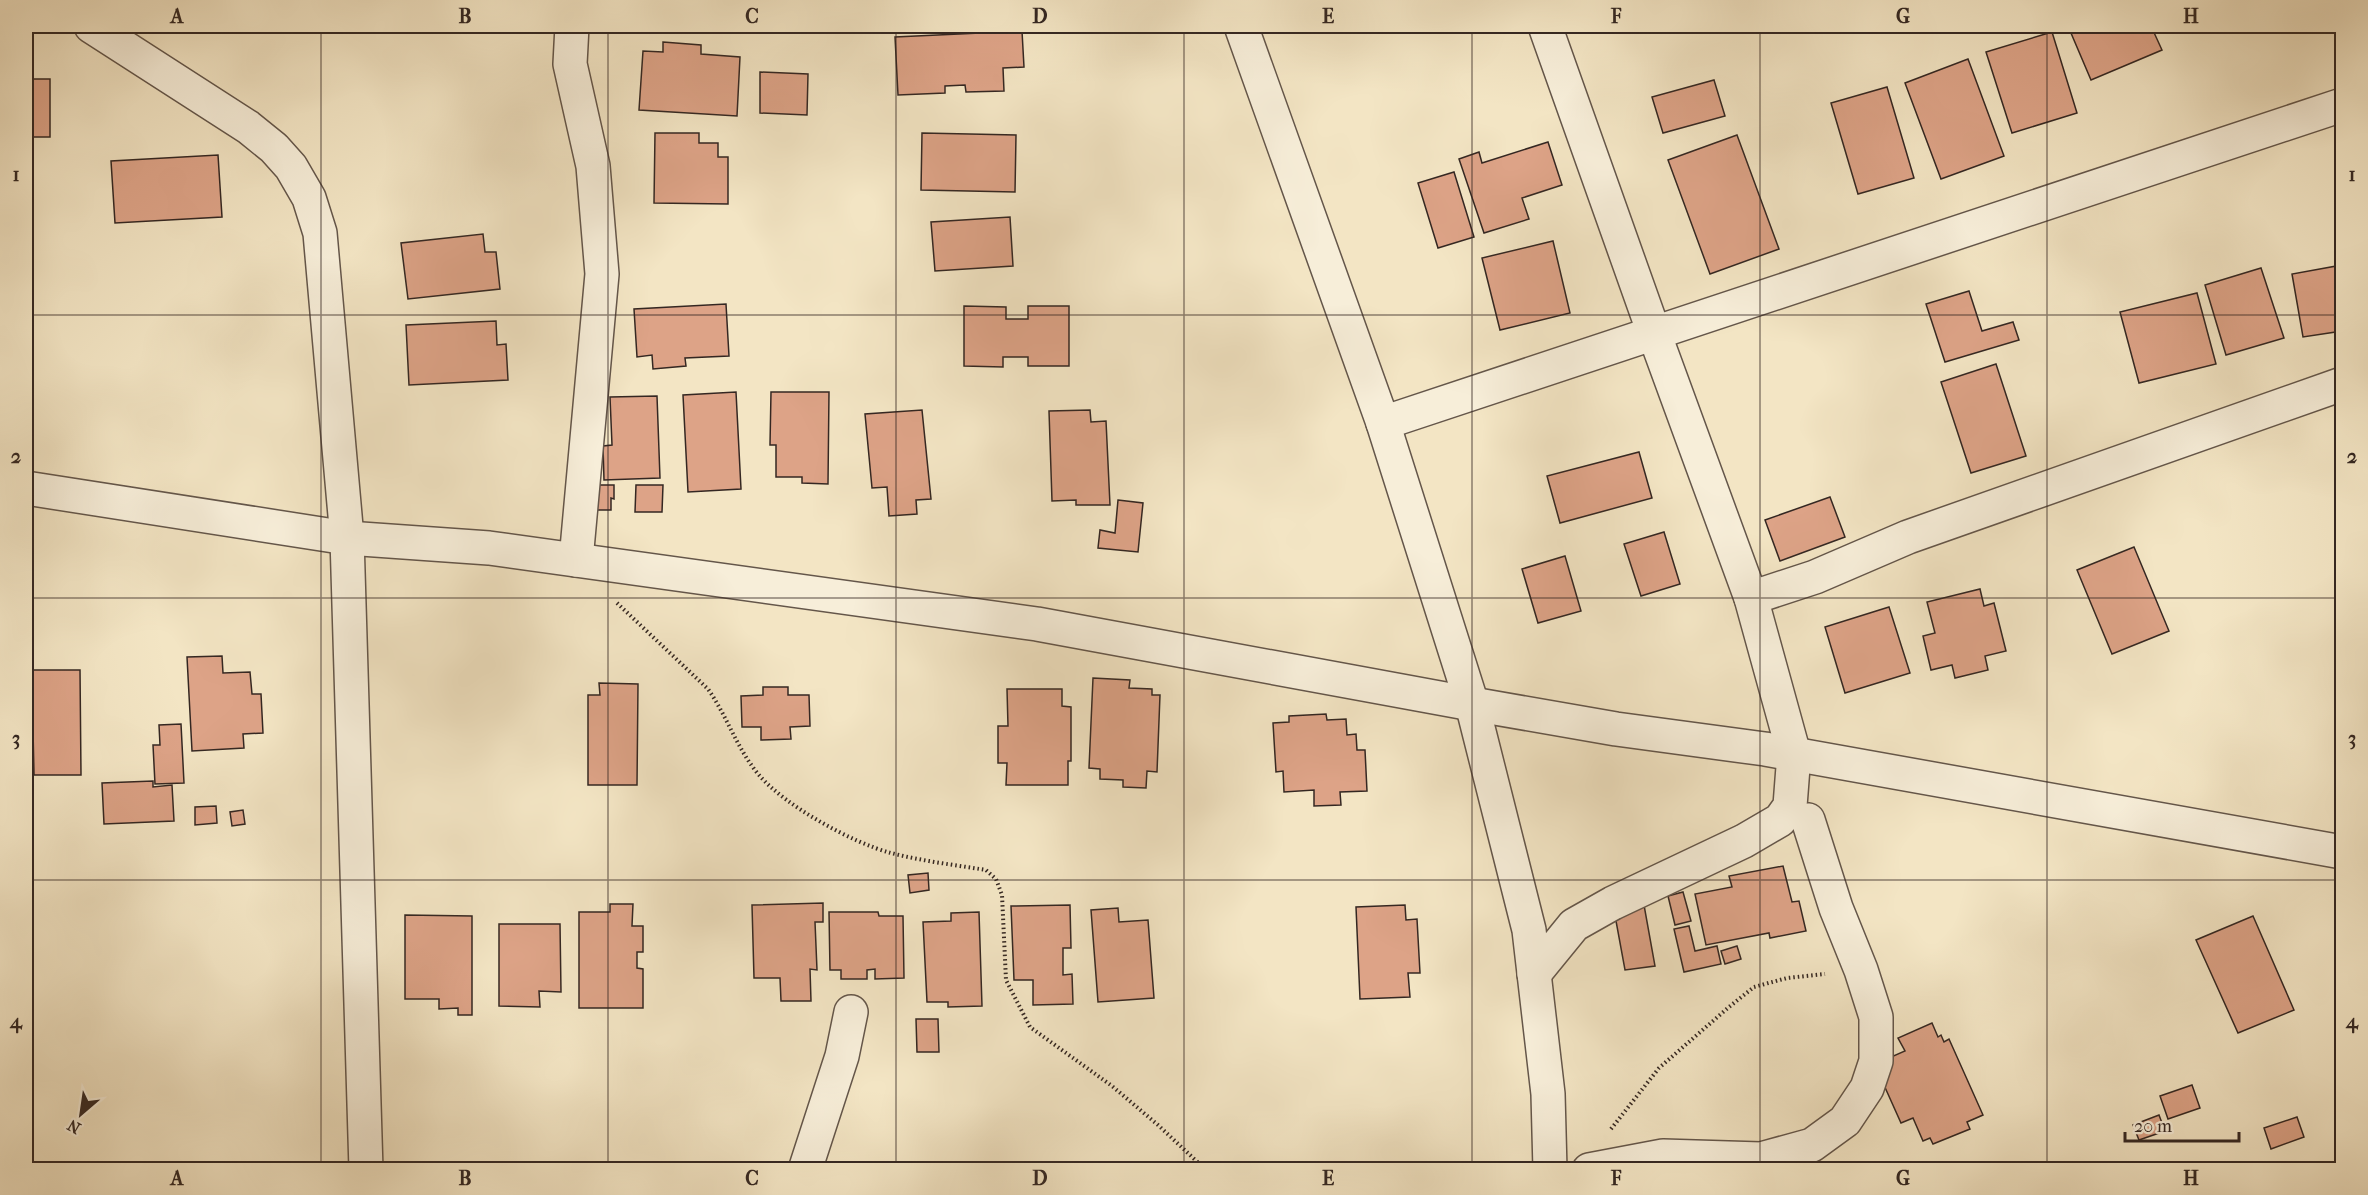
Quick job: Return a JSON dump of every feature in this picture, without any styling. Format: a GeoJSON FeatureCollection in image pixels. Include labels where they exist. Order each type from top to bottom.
{"type":"FeatureCollection","features":[{"type":"Feature","properties":{"kind":"street"},"geometry":{"type":"LineString","coordinates":[[91,26],[248,127],[274,148],[291,167],[309,198],[320,233],[347,538],[366,1170]]}},
{"type":"Feature","properties":{"kind":"street"},"geometry":{"type":"LineString","coordinates":[[572,26],[570,64],[593,166],[602,274],[576,560]]}},
{"type":"Feature","properties":{"kind":"street"},"geometry":{"type":"LineString","coordinates":[[1241,26],[1383,423],[1472,704],[1529,930],[1548,1094],[1550,1170]]}},
{"type":"Feature","properties":{"kind":"street"},"geometry":{"type":"LineString","coordinates":[[1534,974],[1574,925],[1613,903],[1744,841],[1780,820],[1790,806],[1794,754],[1751,598],[1545,26]]}},
{"type":"Feature","properties":{"kind":"street"},"geometry":{"type":"LineString","coordinates":[[1383,423],[2343,105]]}},
{"type":"Feature","properties":{"kind":"street"},"geometry":{"type":"LineString","coordinates":[[1751,598],[1815,577],[1908,537],[2343,384]]}},
{"type":"Feature","properties":{"kind":"street"},"geometry":{"type":"LineString","coordinates":[[26,488],[347,538],[489,548],[1037,624],[1472,704],[1616,729],[1794,754],[2343,852]]}},
{"type":"Feature","properties":{"kind":"street"},"geometry":{"type":"LineString","coordinates":[[1589,1170],[1663,1156],[1795,1160],[1845,1121],[1868,1088],[1876,1060],[1876,1017],[1861,970],[1836,908],[1809,820]]}},
{"type":"Feature","properties":{"kind":"street"},"geometry":{"type":"LineString","coordinates":[[805,1170],[842,1056],[851,1012]]}},
{"type":"Feature","properties":{"kind":"path"},"geometry":{"type":"LineString","coordinates":[[576,560],[594,582],[708,688],[753,767],[785,800],[821,822],[890,853],[986,870],[996,879],[1002,895],[1006,980],[1030,1027],[1112,1086],[1206,1170]]}},
{"type":"Feature","properties":{"kind":"path"},"geometry":{"type":"LineString","coordinates":[[1608,1131],[1659,1068],[1754,987],[1787,978],[1861,970]]}},
{"type":"Feature","properties":{"kind":"building"},"geometry":{"type":"Polygon","coordinates":[[[2068,26],[2151,26],[2162,50],[2091,80],[2068,26]]]}},
{"type":"Feature","properties":{"kind":"building"},"geometry":{"type":"Polygon","coordinates":[[[1022,31],[1024,67],[1003,68],[1004,91],[966,92],[965,85],[945,86],[945,93],[898,95],[895,37],[1022,31]]]}},
{"type":"Feature","properties":{"kind":"building"},"geometry":{"type":"Polygon","coordinates":[[[2052,32],[2077,113],[2012,133],[1986,52],[2052,32]]]}},
{"type":"Feature","properties":{"kind":"building"},"geometry":{"type":"Polygon","coordinates":[[[663,42],[701,45],[701,54],[740,57],[737,116],[639,110],[643,51],[663,52],[663,42]]]}},
{"type":"Feature","properties":{"kind":"building"},"geometry":{"type":"Polygon","coordinates":[[[1968,59],[2004,156],[1941,179],[1905,83],[1968,59]]]}},
{"type":"Feature","properties":{"kind":"building"},"geometry":{"type":"Polygon","coordinates":[[[760,72],[808,74],[807,115],[760,113],[760,72]]]}},
{"type":"Feature","properties":{"kind":"building"},"geometry":{"type":"Polygon","coordinates":[[[26,79],[50,79],[50,137],[26,137],[26,79]]]}},
{"type":"Feature","properties":{"kind":"building"},"geometry":{"type":"Polygon","coordinates":[[[1714,80],[1725,116],[1663,133],[1652,97],[1714,80]]]}},
{"type":"Feature","properties":{"kind":"building"},"geometry":{"type":"Polygon","coordinates":[[[1887,87],[1914,178],[1858,194],[1831,103],[1887,87]]]}},
{"type":"Feature","properties":{"kind":"building"},"geometry":{"type":"Polygon","coordinates":[[[655,133],[699,133],[699,143],[718,143],[718,157],[728,157],[728,204],[654,203],[655,133]]]}},
{"type":"Feature","properties":{"kind":"building"},"geometry":{"type":"Polygon","coordinates":[[[922,133],[1016,135],[1015,192],[921,190],[922,133]]]}},
{"type":"Feature","properties":{"kind":"building"},"geometry":{"type":"Polygon","coordinates":[[[1737,135],[1779,249],[1710,274],[1668,160],[1737,135]]]}},
{"type":"Feature","properties":{"kind":"building"},"geometry":{"type":"Polygon","coordinates":[[[1548,142],[1562,185],[1522,198],[1529,219],[1484,233],[1459,159],[1479,152],[1482,163],[1548,142]]]}},
{"type":"Feature","properties":{"kind":"building"},"geometry":{"type":"Polygon","coordinates":[[[218,155],[222,217],[115,223],[111,161],[218,155]]]}},
{"type":"Feature","properties":{"kind":"building"},"geometry":{"type":"Polygon","coordinates":[[[1454,172],[1474,237],[1438,248],[1418,183],[1454,172]]]}},
{"type":"Feature","properties":{"kind":"building"},"geometry":{"type":"Polygon","coordinates":[[[1010,217],[1013,266],[935,271],[931,222],[1010,217]]]}},
{"type":"Feature","properties":{"kind":"building"},"geometry":{"type":"Polygon","coordinates":[[[483,234],[485,252],[496,252],[500,289],[408,299],[401,243],[483,234]]]}},
{"type":"Feature","properties":{"kind":"building"},"geometry":{"type":"Polygon","coordinates":[[[1553,241],[1570,313],[1500,330],[1482,258],[1553,241]]]}},
{"type":"Feature","properties":{"kind":"building"},"geometry":{"type":"Polygon","coordinates":[[[2342,265],[2342,331],[2303,337],[2292,274],[2342,265]]]}},
{"type":"Feature","properties":{"kind":"building"},"geometry":{"type":"Polygon","coordinates":[[[2261,268],[2284,338],[2226,355],[2205,285],[2261,268]]]}},
{"type":"Feature","properties":{"kind":"building"},"geometry":{"type":"Polygon","coordinates":[[[1969,291],[1982,331],[2013,322],[2019,340],[1945,362],[1926,304],[1969,291]]]}},
{"type":"Feature","properties":{"kind":"building"},"geometry":{"type":"Polygon","coordinates":[[[2197,293],[2216,364],[2139,383],[2120,312],[2197,293]]]}},
{"type":"Feature","properties":{"kind":"building"},"geometry":{"type":"Polygon","coordinates":[[[726,304],[729,356],[685,358],[686,366],[653,369],[652,355],[637,357],[634,309],[726,304]]]}},
{"type":"Feature","properties":{"kind":"building"},"geometry":{"type":"Polygon","coordinates":[[[964,306],[1006,307],[1006,319],[1028,319],[1028,306],[1069,306],[1069,366],[1028,366],[1028,357],[1003,357],[1003,367],[964,366],[964,306]]]}},
{"type":"Feature","properties":{"kind":"building"},"geometry":{"type":"Polygon","coordinates":[[[496,321],[497,345],[506,344],[508,380],[409,385],[406,325],[496,321]]]}},
{"type":"Feature","properties":{"kind":"building"},"geometry":{"type":"Polygon","coordinates":[[[1996,364],[2026,456],[1971,473],[1941,382],[1996,364]]]}},
{"type":"Feature","properties":{"kind":"building"},"geometry":{"type":"Polygon","coordinates":[[[736,392],[741,489],[688,492],[683,395],[736,392]]]}},
{"type":"Feature","properties":{"kind":"building"},"geometry":{"type":"Polygon","coordinates":[[[771,392],[829,392],[828,484],[802,483],[802,477],[776,477],[776,445],[770,445],[771,392]]]}},
{"type":"Feature","properties":{"kind":"building"},"geometry":{"type":"Polygon","coordinates":[[[657,396],[660,478],[604,480],[603,446],[612,445],[610,397],[657,396]]]}},
{"type":"Feature","properties":{"kind":"building"},"geometry":{"type":"Polygon","coordinates":[[[922,410],[931,499],[916,500],[917,514],[889,516],[887,487],[872,488],[865,414],[922,410]]]}},
{"type":"Feature","properties":{"kind":"building"},"geometry":{"type":"Polygon","coordinates":[[[1090,410],[1091,422],[1106,421],[1110,505],[1076,505],[1076,500],[1052,501],[1049,411],[1090,410]]]}},
{"type":"Feature","properties":{"kind":"building"},"geometry":{"type":"Polygon","coordinates":[[[1639,452],[1652,498],[1560,523],[1547,476],[1639,452]]]}},
{"type":"Feature","properties":{"kind":"building"},"geometry":{"type":"Polygon","coordinates":[[[596,485],[614,485],[611,510],[596,510],[596,485]]]}},
{"type":"Feature","properties":{"kind":"building"},"geometry":{"type":"Polygon","coordinates":[[[636,485],[663,485],[662,512],[635,512],[636,485]]]}},
{"type":"Feature","properties":{"kind":"building"},"geometry":{"type":"Polygon","coordinates":[[[1830,497],[1845,537],[1780,561],[1765,520],[1830,497]]]}},
{"type":"Feature","properties":{"kind":"building"},"geometry":{"type":"Polygon","coordinates":[[[1118,500],[1143,503],[1138,552],[1098,548],[1100,530],[1115,533],[1118,500]]]}},
{"type":"Feature","properties":{"kind":"building"},"geometry":{"type":"Polygon","coordinates":[[[1664,532],[1680,584],[1641,596],[1624,544],[1664,532]]]}},
{"type":"Feature","properties":{"kind":"building"},"geometry":{"type":"Polygon","coordinates":[[[2134,547],[2169,631],[2112,654],[2077,570],[2134,547]]]}},
{"type":"Feature","properties":{"kind":"building"},"geometry":{"type":"Polygon","coordinates":[[[1565,556],[1581,611],[1538,623],[1522,569],[1565,556]]]}},
{"type":"Feature","properties":{"kind":"building"},"geometry":{"type":"Polygon","coordinates":[[[1980,589],[1984,606],[1994,603],[2006,651],[1985,656],[1988,670],[1955,678],[1952,665],[1931,670],[1923,636],[1935,633],[1927,602],[1980,589]]]}},
{"type":"Feature","properties":{"kind":"building"},"geometry":{"type":"Polygon","coordinates":[[[1889,607],[1910,673],[1845,693],[1825,627],[1889,607]]]}},
{"type":"Feature","properties":{"kind":"building"},"geometry":{"type":"Polygon","coordinates":[[[222,656],[223,673],[250,672],[252,694],[261,694],[263,733],[243,734],[244,748],[192,751],[187,657],[222,656]]]}},
{"type":"Feature","properties":{"kind":"building"},"geometry":{"type":"Polygon","coordinates":[[[26,670],[80,670],[81,775],[34,775],[33,730],[26,730],[26,670]]]}},
{"type":"Feature","properties":{"kind":"building"},"geometry":{"type":"Polygon","coordinates":[[[1093,678],[1130,680],[1129,688],[1152,689],[1152,695],[1160,695],[1157,772],[1147,771],[1146,788],[1123,787],[1123,780],[1100,779],[1100,769],[1089,768],[1093,678]]]}},
{"type":"Feature","properties":{"kind":"building"},"geometry":{"type":"Polygon","coordinates":[[[599,683],[638,684],[637,785],[588,785],[588,695],[600,695],[599,683]]]}},
{"type":"Feature","properties":{"kind":"building"},"geometry":{"type":"Polygon","coordinates":[[[763,687],[788,687],[788,695],[809,695],[810,726],[790,727],[791,739],[761,740],[761,727],[742,727],[741,696],[763,695],[763,687]]]}},
{"type":"Feature","properties":{"kind":"building"},"geometry":{"type":"Polygon","coordinates":[[[1007,689],[1062,689],[1062,706],[1071,707],[1071,761],[1068,761],[1068,785],[1006,785],[1007,763],[998,763],[998,726],[1008,726],[1007,689]]]}},
{"type":"Feature","properties":{"kind":"building"},"geometry":{"type":"Polygon","coordinates":[[[1326,714],[1327,720],[1346,719],[1347,735],[1356,734],[1357,750],[1365,750],[1367,791],[1340,792],[1341,805],[1314,806],[1314,790],[1284,792],[1283,771],[1276,772],[1273,723],[1289,722],[1289,716],[1326,714]]]}},
{"type":"Feature","properties":{"kind":"building"},"geometry":{"type":"Polygon","coordinates":[[[181,724],[184,783],[155,784],[153,745],[160,745],[159,725],[181,724]]]}},
{"type":"Feature","properties":{"kind":"building"},"geometry":{"type":"Polygon","coordinates":[[[153,781],[153,787],[172,785],[174,821],[104,824],[102,783],[153,781]]]}},
{"type":"Feature","properties":{"kind":"building"},"geometry":{"type":"Polygon","coordinates":[[[216,806],[217,823],[195,825],[195,807],[216,806]]]}},
{"type":"Feature","properties":{"kind":"building"},"geometry":{"type":"Polygon","coordinates":[[[243,810],[245,824],[232,826],[230,812],[243,810]]]}},
{"type":"Feature","properties":{"kind":"building"},"geometry":{"type":"Polygon","coordinates":[[[1783,866],[1792,902],[1799,901],[1806,931],[1770,938],[1769,933],[1706,945],[1695,894],[1732,887],[1729,876],[1783,866]]]}},
{"type":"Feature","properties":{"kind":"building"},"geometry":{"type":"Polygon","coordinates":[[[928,873],[929,890],[910,893],[908,875],[928,873]]]}},
{"type":"Feature","properties":{"kind":"building"},"geometry":{"type":"Polygon","coordinates":[[[1683,892],[1691,921],[1675,925],[1668,896],[1683,892]]]}},
{"type":"Feature","properties":{"kind":"building"},"geometry":{"type":"Polygon","coordinates":[[[823,903],[823,922],[815,922],[817,970],[810,969],[811,1001],[781,1001],[780,978],[754,978],[752,905],[823,903]]]}},
{"type":"Feature","properties":{"kind":"building"},"geometry":{"type":"Polygon","coordinates":[[[610,904],[633,904],[632,926],[643,926],[643,952],[637,952],[637,968],[643,969],[643,1008],[579,1008],[579,912],[610,912],[610,904]]]}},
{"type":"Feature","properties":{"kind":"building"},"geometry":{"type":"Polygon","coordinates":[[[1070,905],[1071,948],[1063,948],[1063,975],[1072,974],[1073,1004],[1033,1005],[1033,980],[1014,980],[1011,906],[1070,905]]]}},
{"type":"Feature","properties":{"kind":"building"},"geometry":{"type":"Polygon","coordinates":[[[1405,905],[1406,920],[1417,919],[1420,973],[1408,973],[1410,997],[1360,999],[1356,907],[1405,905]]]}},
{"type":"Feature","properties":{"kind":"building"},"geometry":{"type":"Polygon","coordinates":[[[1644,905],[1655,966],[1625,970],[1614,910],[1644,905]]]}},
{"type":"Feature","properties":{"kind":"building"},"geometry":{"type":"Polygon","coordinates":[[[1118,908],[1119,922],[1148,920],[1154,998],[1098,1002],[1091,910],[1118,908]]]}},
{"type":"Feature","properties":{"kind":"building"},"geometry":{"type":"Polygon","coordinates":[[[829,912],[878,912],[879,916],[903,916],[904,978],[875,979],[875,969],[867,970],[867,979],[841,979],[841,970],[830,970],[829,912]]]}},
{"type":"Feature","properties":{"kind":"building"},"geometry":{"type":"Polygon","coordinates":[[[979,912],[982,1006],[948,1007],[948,1002],[927,1002],[923,922],[951,921],[951,913],[979,912]]]}},
{"type":"Feature","properties":{"kind":"building"},"geometry":{"type":"Polygon","coordinates":[[[405,915],[472,916],[472,1015],[458,1015],[458,1008],[439,1009],[439,999],[405,999],[405,915]]]}},
{"type":"Feature","properties":{"kind":"building"},"geometry":{"type":"Polygon","coordinates":[[[2253,916],[2294,1010],[2238,1033],[2196,940],[2253,916]]]}},
{"type":"Feature","properties":{"kind":"building"},"geometry":{"type":"Polygon","coordinates":[[[499,924],[560,924],[561,992],[539,991],[540,1007],[499,1006],[499,924]]]}},
{"type":"Feature","properties":{"kind":"building"},"geometry":{"type":"Polygon","coordinates":[[[1689,926],[1695,951],[1717,946],[1721,964],[1684,972],[1674,929],[1689,926]]]}},
{"type":"Feature","properties":{"kind":"building"},"geometry":{"type":"Polygon","coordinates":[[[1737,946],[1741,959],[1725,964],[1721,951],[1737,946]]]}},
{"type":"Feature","properties":{"kind":"building"},"geometry":{"type":"Polygon","coordinates":[[[916,1019],[938,1019],[939,1052],[917,1052],[916,1019]]]}},
{"type":"Feature","properties":{"kind":"building"},"geometry":{"type":"Polygon","coordinates":[[[1932,1023],[1938,1037],[1941,1035],[1944,1042],[1949,1039],[1983,1115],[1967,1122],[1970,1129],[1933,1144],[1930,1138],[1923,1141],[1913,1118],[1901,1123],[1879,1074],[1882,1061],[1905,1051],[1898,1038],[1932,1023]]]}},
{"type":"Feature","properties":{"kind":"building"},"geometry":{"type":"Polygon","coordinates":[[[2192,1085],[2200,1108],[2168,1119],[2160,1096],[2192,1085]]]}},
{"type":"Feature","properties":{"kind":"building"},"geometry":{"type":"Polygon","coordinates":[[[2342,1102],[2342,1120],[2336,1105],[2342,1102]]]}},
{"type":"Feature","properties":{"kind":"building"},"geometry":{"type":"Polygon","coordinates":[[[2159,1115],[2165,1131],[2139,1140],[2133,1125],[2159,1115]]]}},
{"type":"Feature","properties":{"kind":"building"},"geometry":{"type":"Polygon","coordinates":[[[2297,1117],[2304,1137],[2271,1149],[2264,1128],[2297,1117]]]}},
{"type":"Feature","properties":{"kind":"building"},"geometry":{"type":"Polygon","coordinates":[[[1358,1162],[1370,1170],[1354,1170],[1358,1162]]]}}]}
